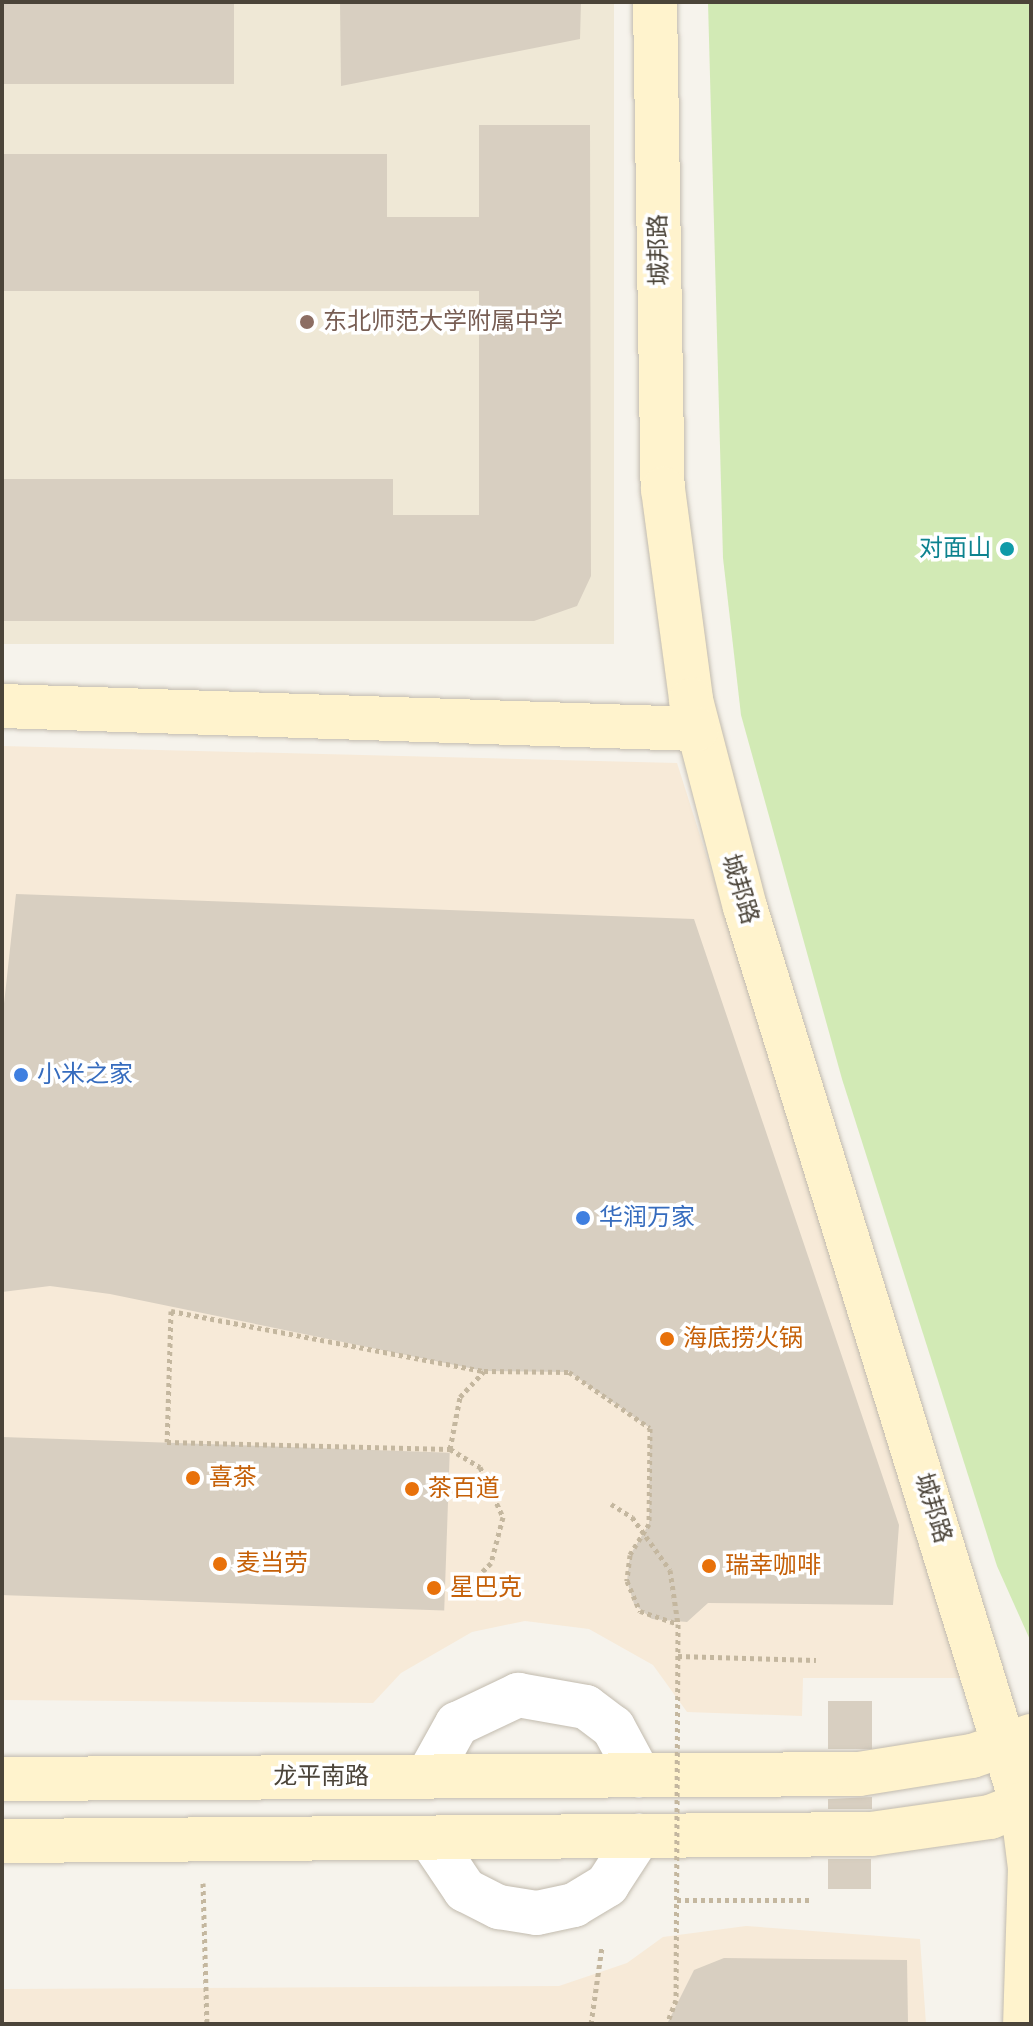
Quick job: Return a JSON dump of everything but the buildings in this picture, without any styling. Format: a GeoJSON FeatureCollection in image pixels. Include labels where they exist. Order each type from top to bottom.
{"type":"FeatureCollection","features":[{"type":"Feature","properties":{"kind":"street","name":"城邦路"},"geometry":{"type":"LineString","coordinates":[[655,2],[663,489],[697,729],[745,907],[1019,1740],[1030,1868],[1025,2024]]}},
{"type":"Feature","properties":{"kind":"street"},"geometry":{"type":"LineString","coordinates":[[2,706],[697,729]]}},
{"type":"Feature","properties":{"kind":"street"},"geometry":{"type":"LineString","coordinates":[[428,1776],[457,1724],[518,1695],[586,1707],[613,1727],[639,1775]]}},
{"type":"Feature","properties":{"kind":"street","name":"龙平南路"},"geometry":{"type":"LineString","coordinates":[[2,1779],[859,1774],[1019,1740]]}},
{"type":"Feature","properties":{"kind":"street"},"geometry":{"type":"LineString","coordinates":[[2,1841],[871,1834],[990,1817],[1026,1803]]}},
{"type":"Feature","properties":{"kind":"street"},"geometry":{"type":"LineString","coordinates":[[430,1838],[465,1890],[499,1907],[537,1913],[574,1905],[607,1885],[639,1836]]}},
{"type":"Feature","properties":{"kind":"path"},"geometry":{"type":"LineString","coordinates":[[473,1581],[491,1563],[503,1517],[480,1467],[450,1449],[167,1442],[171,1311],[484,1371],[569,1372],[650,1428],[649,1524],[630,1555],[627,1581],[640,1611],[678,1624]]}},
{"type":"Feature","properties":{"kind":"path"},"geometry":{"type":"LineString","coordinates":[[450,1449],[460,1397],[484,1371]]}},
{"type":"Feature","properties":{"kind":"path"},"geometry":{"type":"LineString","coordinates":[[611,1504],[632,1517],[670,1570],[678,1624],[676,2000],[667,2024]]}},
{"type":"Feature","properties":{"kind":"path"},"geometry":{"type":"LineString","coordinates":[[678,1656],[816,1660]]}},
{"type":"Feature","properties":{"kind":"path"},"geometry":{"type":"LineString","coordinates":[[203,1874],[207,2024]]}},
{"type":"Feature","properties":{"kind":"path"},"geometry":{"type":"LineString","coordinates":[[677,1900],[809,1900]]}},
{"type":"Feature","properties":{"kind":"path"},"geometry":{"type":"LineString","coordinates":[[591,2024],[602,1947]]}},
{"type":"Feature","properties":{"kind":"shaded area","name":"东北师范大学附属中学"},"geometry":{"type":"Polygon","coordinates":[[[2,2],[614,2],[614,644],[2,644],[2,2]]]}},
{"type":"Feature","properties":{"kind":"shaded area"},"geometry":{"type":"Polygon","coordinates":[[[2,746],[677,763],[968,1678],[803,1678],[802,1716],[687,1712],[653,1665],[589,1629],[525,1621],[472,1632],[401,1673],[373,1703],[2,1700],[2,746]]]}},
{"type":"Feature","properties":{"kind":"shaded area"},"geometry":{"type":"Polygon","coordinates":[[[746,1926],[920,1939],[926,2024],[2,2024],[2,1989],[559,1986],[627,1963],[663,1937],[746,1926]]]}},
{"type":"Feature","properties":{"kind":"green space"},"geometry":{"type":"Polygon","coordinates":[[[708,2],[1031,2],[1031,1642],[997,1566],[842,1079],[741,715],[723,558],[708,2]]]}},
{"type":"Feature","properties":{"kind":"place","name":"东北师范大学附属中学"},"geometry":{"type":"Point","coordinates":[307,322]}},
{"type":"Feature","properties":{"kind":"place","name":"对面山"},"geometry":{"type":"Point","coordinates":[1007,549]}},
{"type":"Feature","properties":{"kind":"place","name":"小米之家"},"geometry":{"type":"Point","coordinates":[21,1075]}},
{"type":"Feature","properties":{"kind":"place","name":"华润万家"},"geometry":{"type":"Point","coordinates":[583,1218]}},
{"type":"Feature","properties":{"kind":"place","name":"海底捞火锅"},"geometry":{"type":"Point","coordinates":[667,1339]}},
{"type":"Feature","properties":{"kind":"place","name":"喜茶"},"geometry":{"type":"Point","coordinates":[193,1478]}},
{"type":"Feature","properties":{"kind":"place","name":"茶百道"},"geometry":{"type":"Point","coordinates":[412,1489]}},
{"type":"Feature","properties":{"kind":"place","name":"麦当劳"},"geometry":{"type":"Point","coordinates":[220,1564]}},
{"type":"Feature","properties":{"kind":"place","name":"瑞幸咖啡"},"geometry":{"type":"Point","coordinates":[709,1566]}},
{"type":"Feature","properties":{"kind":"place","name":"星巴克"},"geometry":{"type":"Point","coordinates":[434,1588]}}]}
